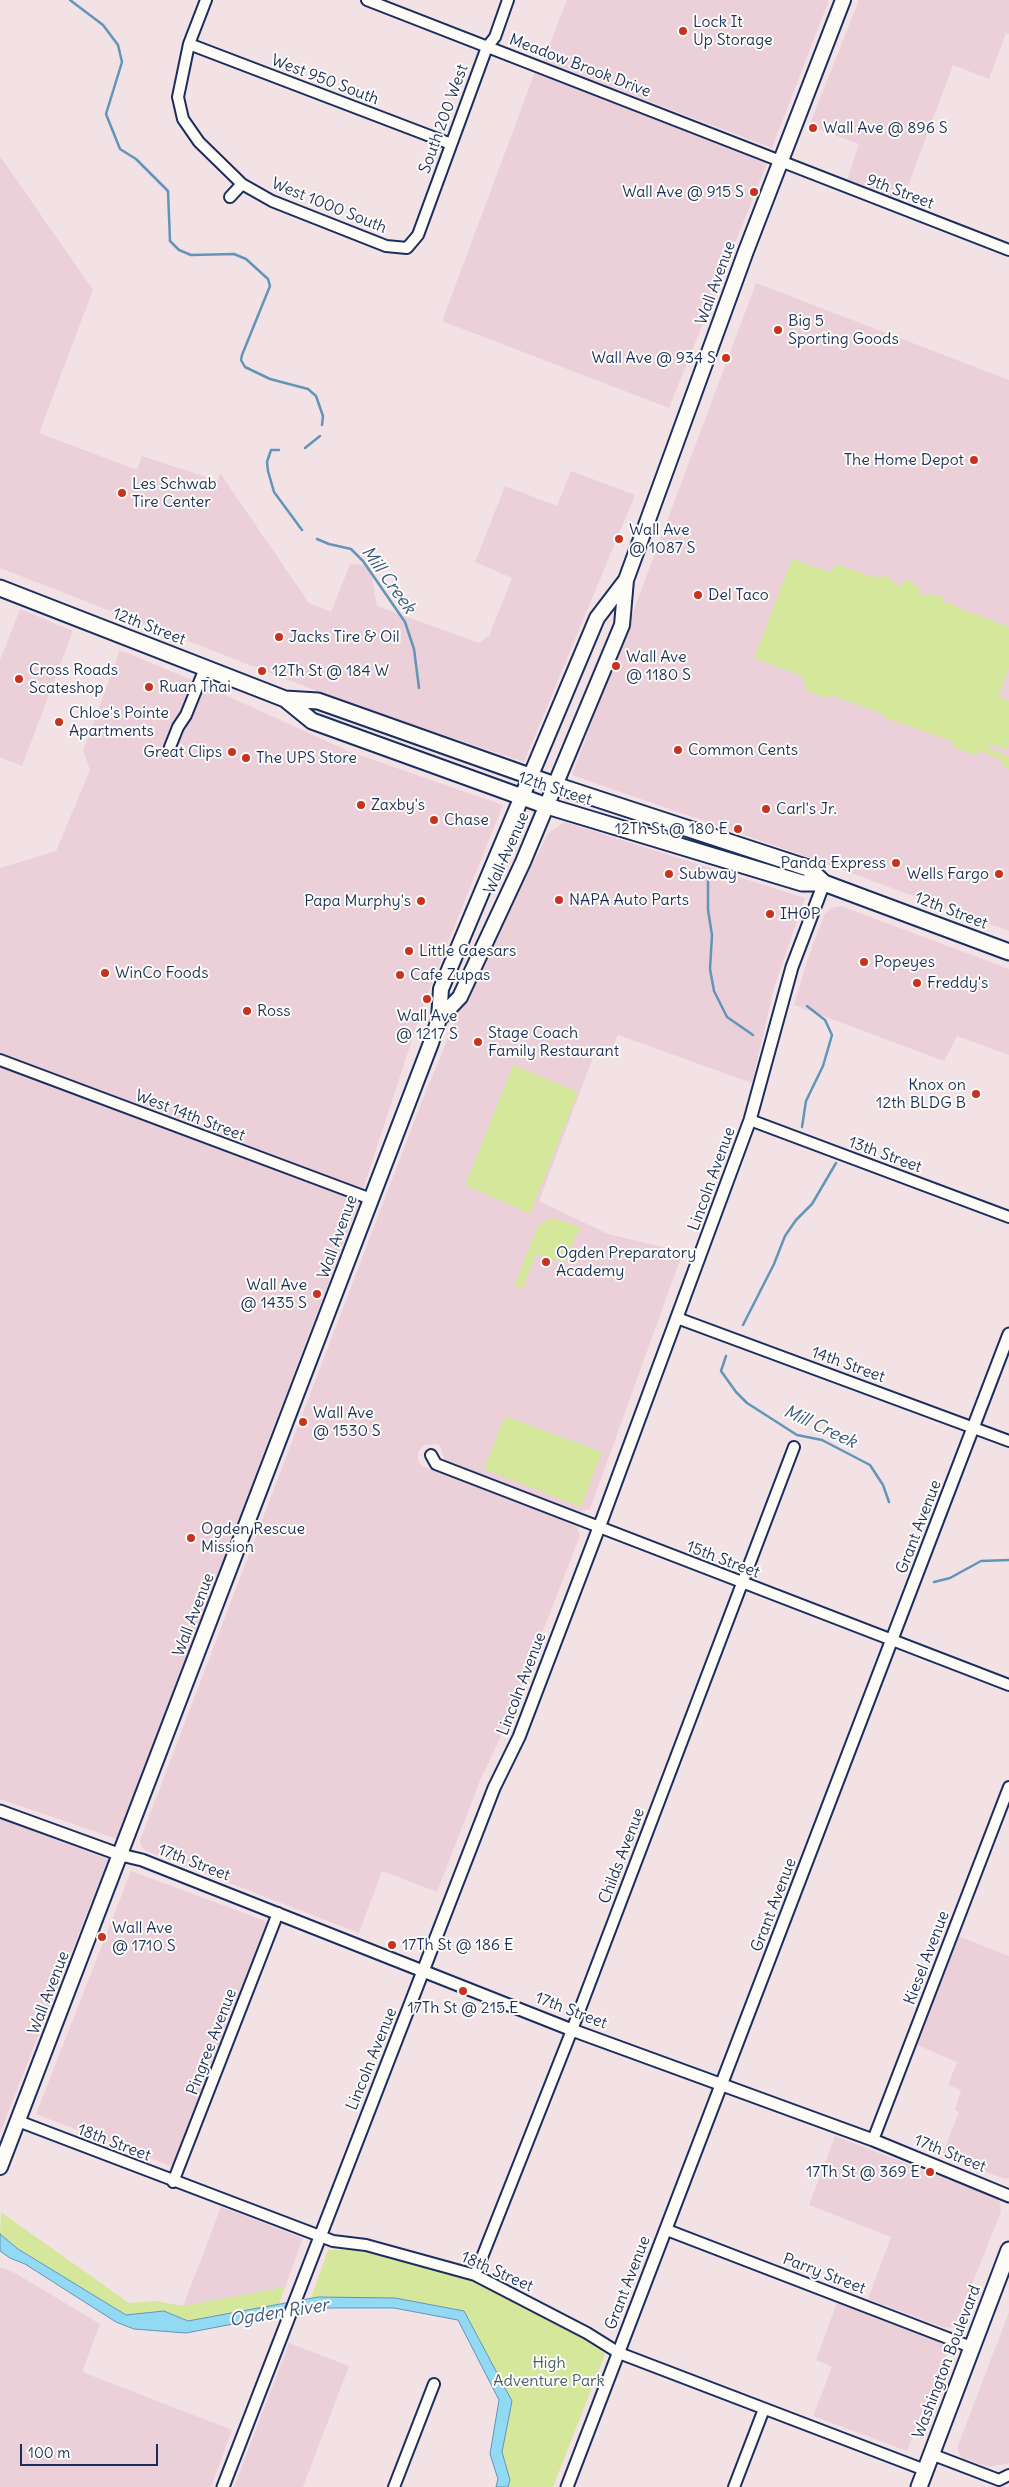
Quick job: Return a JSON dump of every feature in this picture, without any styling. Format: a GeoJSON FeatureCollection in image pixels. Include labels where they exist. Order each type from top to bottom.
{"type":"FeatureCollection","features":[{"type":"Feature","properties":{"kind":"main road","name":"Wall Avenue"},"geometry":{"type":"LineString","coordinates":[[439,1019],[460,997],[523,862],[622,625],[626,580],[781,161],[844,0]]}},
{"type":"Feature","properties":{"kind":"main road","name":"Wall Avenue"},"geometry":{"type":"LineString","coordinates":[[0,2167],[324,1328],[439,1019],[441,989],[597,618],[626,580]]}},
{"type":"Feature","properties":{"kind":"main road","name":"12th Street"},"geometry":{"type":"LineString","coordinates":[[0,588],[285,699],[318,701],[531,777],[808,868],[824,883]]}},
{"type":"Feature","properties":{"kind":"main road","name":"12th Street"},"geometry":{"type":"LineString","coordinates":[[285,699],[312,721],[546,806],[802,883],[824,883],[1009,952]]}},
{"type":"Feature","properties":{"kind":"main road","name":"Washington Boulevard"},"geometry":{"type":"LineString","coordinates":[[918,2487],[1009,2250]]}},
{"type":"Feature","properties":{"kind":"street"},"geometry":{"type":"LineString","coordinates":[[190,44],[206,0]]}},
{"type":"Feature","properties":{"kind":"street","name":"Meadow Brook Drive"},"geometry":{"type":"LineString","coordinates":[[367,0],[781,161]]}},
{"type":"Feature","properties":{"kind":"street","name":"South 200 West"},"geometry":{"type":"LineString","coordinates":[[407,248],[418,235],[487,47],[495,37],[508,0]]}},
{"type":"Feature","properties":{"kind":"street","name":"West 1000 South"},"geometry":{"type":"LineString","coordinates":[[190,44],[178,97],[182,119],[199,142],[242,184],[272,201],[386,246],[407,248]]}},
{"type":"Feature","properties":{"kind":"street","name":"West 950 South"},"geometry":{"type":"LineString","coordinates":[[190,44],[451,144]]}},
{"type":"Feature","properties":{"kind":"street","name":"9th Street"},"geometry":{"type":"LineString","coordinates":[[781,161],[1009,250]]}},
{"type":"Feature","properties":{"kind":"street"},"geometry":{"type":"LineString","coordinates":[[230,197],[242,184]]}},
{"type":"Feature","properties":{"kind":"street"},"geometry":{"type":"LineString","coordinates":[[170,747],[186,715],[205,668]]}},
{"type":"Feature","properties":{"kind":"street","name":"Lincoln Avenue"},"geometry":{"type":"LineString","coordinates":[[222,2487],[494,1788],[519,1737],[678,1318],[750,1120],[792,967],[824,883]]}},
{"type":"Feature","properties":{"kind":"street","name":"West 14th Street"},"geometry":{"type":"LineString","coordinates":[[0,1060],[371,1198]]}},
{"type":"Feature","properties":{"kind":"street","name":"13th Street"},"geometry":{"type":"LineString","coordinates":[[750,1120],[1009,1217]]}},
{"type":"Feature","properties":{"kind":"street","name":"14th Street"},"geometry":{"type":"LineString","coordinates":[[678,1318],[1009,1441]]}},
{"type":"Feature","properties":{"kind":"street","name":"Grant Avenue"},"geometry":{"type":"LineString","coordinates":[[567,2487],[1009,1334]]}},
{"type":"Feature","properties":{"kind":"street","name":"Childs Avenue"},"geometry":{"type":"LineString","coordinates":[[475,2274],[572,2030],[794,1447]]}},
{"type":"Feature","properties":{"kind":"street","name":"15th Street"},"geometry":{"type":"LineString","coordinates":[[431,1455],[436,1464],[742,1584],[1009,1685]]}},
{"type":"Feature","properties":{"kind":"street","name":"Kiesel Avenue"},"geometry":{"type":"LineString","coordinates":[[873,2140],[1009,1787]]}},
{"type":"Feature","properties":{"kind":"street","name":"17th Street"},"geometry":{"type":"LineString","coordinates":[[0,1811],[121,1855],[142,1860],[572,2030],[873,2140],[1009,2196]]}},
{"type":"Feature","properties":{"kind":"street","name":"Pingree Avenue"},"geometry":{"type":"LineString","coordinates":[[173,2182],[278,1913]]}},
{"type":"Feature","properties":{"kind":"street","name":"18th Street"},"geometry":{"type":"LineString","coordinates":[[18,2121],[173,2182],[333,2241],[366,2245],[475,2274],[571,2324],[619,2353],[925,2470]]}},
{"type":"Feature","properties":{"kind":"street","name":"Parry Street"},"geometry":{"type":"LineString","coordinates":[[666,2230],[971,2347]]}},
{"type":"Feature","properties":{"kind":"street"},"geometry":{"type":"LineString","coordinates":[[394,2487],[434,2384]]}},
{"type":"Feature","properties":{"kind":"street"},"geometry":{"type":"LineString","coordinates":[[734,2487],[764,2409]]}},
{"type":"Feature","properties":{"kind":"street"},"geometry":{"type":"LineString","coordinates":[[931,2454],[999,2480],[1009,2475]]}},
{"type":"Feature","properties":{"kind":"shaded area"},"geometry":{"type":"Polygon","coordinates":[[[567,0],[829,0],[772,148],[543,61],[567,0]]]}},
{"type":"Feature","properties":{"kind":"shaded area"},"geometry":{"type":"Polygon","coordinates":[[[859,0],[1009,0],[1009,34],[1006,33],[989,79],[953,65],[902,202],[847,180],[859,144],[809,126],[859,0]]]}},
{"type":"Feature","properties":{"kind":"shaded area"},"geometry":{"type":"Polygon","coordinates":[[[535,72],[768,161],[669,408],[442,321],[535,72]]]}},
{"type":"Feature","properties":{"kind":"shaded area"},"geometry":{"type":"Polygon","coordinates":[[[0,156],[93,290],[39,433],[137,470],[142,456],[218,481],[220,473],[309,603],[331,612],[350,564],[370,565],[377,606],[479,643],[489,636],[512,578],[475,562],[505,486],[557,506],[571,471],[635,495],[524,762],[340,700],[0,568],[0,156]]]}},
{"type":"Feature","properties":{"kind":"shaded area"},"geometry":{"type":"Polygon","coordinates":[[[756,283],[1009,380],[1009,931],[810,858],[572,775],[756,283]]]}},
{"type":"Feature","properties":{"kind":"shaded area"},"geometry":{"type":"Polygon","coordinates":[[[20,609],[73,631],[22,766],[0,757],[0,660],[20,609]]]}},
{"type":"Feature","properties":{"kind":"shaded area"},"geometry":{"type":"Polygon","coordinates":[[[120,650],[199,683],[348,751],[503,805],[424,1003],[358,1205],[117,1839],[0,1799],[0,868],[56,851],[90,770],[83,751],[120,650]]]}},
{"type":"Feature","properties":{"kind":"shaded area"},"geometry":{"type":"Polygon","coordinates":[[[565,822],[805,898],[774,988],[752,1083],[618,1035],[610,1055],[596,1049],[539,1201],[608,1234],[683,1252],[590,1509],[580,1512],[445,1461],[440,1446],[437,1444],[424,1445],[418,1452],[418,1461],[422,1466],[568,1521],[577,1527],[580,1536],[505,1728],[481,1778],[437,1892],[382,1871],[359,1933],[146,1851],[141,1846],[140,1840],[420,1106],[468,989],[549,832],[565,822]]]}},
{"type":"Feature","properties":{"kind":"shaded area"},"geometry":{"type":"Polygon","coordinates":[[[841,906],[1009,969],[1009,1055],[957,1036],[944,1061],[794,1005],[807,961],[824,915],[831,908],[841,906]]]}},
{"type":"Feature","properties":{"kind":"shaded area"},"geometry":{"type":"Polygon","coordinates":[[[0,1819],[108,1859],[0,2133],[0,1819]]]}},
{"type":"Feature","properties":{"kind":"shaded area"},"geometry":{"type":"Polygon","coordinates":[[[131,1871],[268,1922],[173,2167],[36,2114],[131,1871]]]}},
{"type":"Feature","properties":{"kind":"shaded area"},"geometry":{"type":"Polygon","coordinates":[[[958,1936],[1009,1956],[1009,2178],[1005,2179],[942,2156],[959,2112],[955,2110],[961,2090],[948,2085],[957,2062],[917,2045],[958,1936]]]}},
{"type":"Feature","properties":{"kind":"shaded area"},"geometry":{"type":"Polygon","coordinates":[[[835,2136],[994,2197],[1000,2202],[1001,2212],[955,2327],[945,2328],[868,2299],[891,2237],[809,2205],[835,2136]]]}},
{"type":"Feature","properties":{"kind":"shaded area"},"geometry":{"type":"Polygon","coordinates":[[[221,2207],[303,2238],[285,2287],[183,2306],[221,2207]]]}},
{"type":"Feature","properties":{"kind":"shaded area"},"geometry":{"type":"Polygon","coordinates":[[[0,2267],[15,2273],[100,2324],[83,2370],[85,2373],[232,2430],[211,2487],[0,2487],[0,2267]]]}},
{"type":"Feature","properties":{"kind":"shaded area"},"geometry":{"type":"Polygon","coordinates":[[[837,2303],[941,2343],[945,2347],[946,2356],[907,2451],[813,2416],[832,2367],[816,2360],[837,2303]]]}},
{"type":"Feature","properties":{"kind":"shaded area"},"geometry":{"type":"Polygon","coordinates":[[[1009,2312],[1009,2463],[989,2467],[962,2458],[957,2448],[1009,2312]]]}},
{"type":"Feature","properties":{"kind":"shaded area"},"geometry":{"type":"Polygon","coordinates":[[[289,2343],[349,2366],[303,2487],[234,2487],[289,2343]]]}},
{"type":"Feature","properties":{"kind":"green space"},"geometry":{"type":"Polygon","coordinates":[[[795,558],[800,562],[830,572],[837,564],[872,577],[880,578],[885,575],[900,587],[906,579],[921,589],[919,591],[920,594],[928,597],[928,594],[942,596],[944,604],[952,604],[967,612],[1009,627],[1009,668],[998,696],[1009,701],[1009,744],[1007,750],[990,744],[988,748],[1009,757],[1009,769],[1003,766],[1001,760],[978,750],[978,756],[955,748],[952,741],[883,717],[883,714],[831,695],[826,698],[807,691],[802,676],[754,658],[792,559],[795,558]]]}},
{"type":"Feature","properties":{"kind":"green space"},"geometry":{"type":"Polygon","coordinates":[[[513,1065],[578,1092],[530,1214],[465,1185],[513,1065]]]}},
{"type":"Feature","properties":{"kind":"green space"},"geometry":{"type":"Polygon","coordinates":[[[552,1218],[580,1227],[565,1262],[536,1254],[522,1289],[514,1286],[538,1225],[552,1218]]]}},
{"type":"Feature","properties":{"kind":"green space"},"geometry":{"type":"Polygon","coordinates":[[[505,1416],[602,1452],[581,1507],[484,1469],[505,1416]]]}},
{"type":"Feature","properties":{"kind":"green space"},"geometry":{"type":"Polygon","coordinates":[[[1,2212],[129,2303],[155,2301],[183,2306],[285,2287],[279,2304],[188,2321],[164,2311],[126,2315],[18,2249],[0,2234],[1,2212]]]}},
{"type":"Feature","properties":{"kind":"green space","name":"High Adventure Park"},"geometry":{"type":"Polygon","coordinates":[[[328,2250],[366,2250],[439,2269],[481,2283],[597,2345],[605,2354],[553,2487],[508,2487],[510,2480],[502,2452],[512,2401],[464,2311],[318,2297],[311,2298],[328,2250]]]}},
{"type":"Feature","properties":{"kind":"water","name":"Ogden River"},"geometry":{"type":"Polygon","coordinates":[[[0,2234],[18,2249],[126,2315],[164,2311],[188,2321],[318,2297],[395,2298],[464,2311],[512,2401],[502,2452],[510,2480],[508,2487],[496,2487],[498,2479],[490,2454],[499,2400],[458,2320],[394,2308],[317,2308],[186,2333],[134,2329],[116,2322],[25,2264],[10,2258],[0,2251],[0,2234]]]}},
{"type":"Feature","properties":{"kind":"waterway","name":"Mill Creek"},"geometry":{"type":"LineString","coordinates":[[70,0],[103,25],[118,45],[122,62],[106,114],[120,149],[136,159],[168,191],[170,241],[179,250],[191,255],[234,254],[246,259],[268,279],[270,286],[241,360],[245,367],[270,379],[308,389],[316,396],[323,416],[322,425]]}},
{"type":"Feature","properties":{"kind":"waterway","name":"Mill Creek"},"geometry":{"type":"LineString","coordinates":[[305,448],[320,436]]}},
{"type":"Feature","properties":{"kind":"waterway","name":"Mill Creek"},"geometry":{"type":"LineString","coordinates":[[279,450],[271,450],[267,462],[274,492],[302,530]]}},
{"type":"Feature","properties":{"kind":"waterway","name":"Mill Creek"},"geometry":{"type":"LineString","coordinates":[[317,539],[351,549],[363,561],[405,622],[414,649],[419,688]]}},
{"type":"Feature","properties":{"kind":"waterway","name":"Mill Creek"},"geometry":{"type":"LineString","coordinates":[[708,877],[708,910],[712,935],[710,969],[714,991],[727,1017],[753,1035]]}},
{"type":"Feature","properties":{"kind":"waterway","name":"Mill Creek"},"geometry":{"type":"LineString","coordinates":[[802,1127],[806,1101],[823,1066],[832,1035],[825,1020],[807,1006]]}},
{"type":"Feature","properties":{"kind":"waterway","name":"Mill Creek"},"geometry":{"type":"LineString","coordinates":[[743,1325],[774,1264],[785,1236],[796,1220],[812,1204],[836,1163]]}},
{"type":"Feature","properties":{"kind":"waterway","name":"Mill Creek"},"geometry":{"type":"LineString","coordinates":[[726,1356],[721,1371],[736,1392],[747,1403],[797,1435],[822,1440],[870,1465],[883,1485],[889,1502]]}},
{"type":"Feature","properties":{"kind":"waterway","name":"Mill Creek"},"geometry":{"type":"LineString","coordinates":[[934,1582],[950,1578],[981,1561],[1009,1560]]}},
{"type":"Feature","properties":{"kind":"place","name":"Lock It Up Storage"},"geometry":{"type":"Point","coordinates":[683,31]}},
{"type":"Feature","properties":{"kind":"place","name":"Wall Ave @ 896 S"},"geometry":{"type":"Point","coordinates":[813,128]}},
{"type":"Feature","properties":{"kind":"place","name":"Wall Ave @ 915 S"},"geometry":{"type":"Point","coordinates":[754,192]}},
{"type":"Feature","properties":{"kind":"place","name":"Big 5 Sporting Goods"},"geometry":{"type":"Point","coordinates":[778,330]}},
{"type":"Feature","properties":{"kind":"place","name":"Wall Ave @ 934 S"},"geometry":{"type":"Point","coordinates":[726,358]}},
{"type":"Feature","properties":{"kind":"place","name":"The Home Depot"},"geometry":{"type":"Point","coordinates":[974,460]}},
{"type":"Feature","properties":{"kind":"place","name":"Les Schwab Tire Center"},"geometry":{"type":"Point","coordinates":[122,493]}},
{"type":"Feature","properties":{"kind":"place","name":"Wall Ave @ 1087 S"},"geometry":{"type":"Point","coordinates":[619,539]}},
{"type":"Feature","properties":{"kind":"place","name":"Del Taco"},"geometry":{"type":"Point","coordinates":[698,595]}},
{"type":"Feature","properties":{"kind":"place","name":"Jacks Tire & Oil"},"geometry":{"type":"Point","coordinates":[279,637]}},
{"type":"Feature","properties":{"kind":"place","name":"Wall Ave @ 1180 S"},"geometry":{"type":"Point","coordinates":[616,666]}},
{"type":"Feature","properties":{"kind":"place","name":"12Th St @ 184 W"},"geometry":{"type":"Point","coordinates":[262,671]}},
{"type":"Feature","properties":{"kind":"place","name":"Cross Roads Scateshop"},"geometry":{"type":"Point","coordinates":[19,679]}},
{"type":"Feature","properties":{"kind":"place","name":"Ruan Thai"},"geometry":{"type":"Point","coordinates":[149,687]}},
{"type":"Feature","properties":{"kind":"place","name":"Chloe's Pointe Apartments"},"geometry":{"type":"Point","coordinates":[59,722]}},
{"type":"Feature","properties":{"kind":"place","name":"Common Cents"},"geometry":{"type":"Point","coordinates":[678,750]}},
{"type":"Feature","properties":{"kind":"place","name":"Great Clips"},"geometry":{"type":"Point","coordinates":[232,752]}},
{"type":"Feature","properties":{"kind":"place","name":"The UPS Store"},"geometry":{"type":"Point","coordinates":[246,758]}},
{"type":"Feature","properties":{"kind":"place","name":"Zaxby's"},"geometry":{"type":"Point","coordinates":[361,805]}},
{"type":"Feature","properties":{"kind":"place","name":"Carl's Jr."},"geometry":{"type":"Point","coordinates":[766,809]}},
{"type":"Feature","properties":{"kind":"place","name":"Chase"},"geometry":{"type":"Point","coordinates":[434,820]}},
{"type":"Feature","properties":{"kind":"place","name":"12Th St @ 180 E"},"geometry":{"type":"Point","coordinates":[738,829]}},
{"type":"Feature","properties":{"kind":"place","name":"Panda Express"},"geometry":{"type":"Point","coordinates":[896,863]}},
{"type":"Feature","properties":{"kind":"place","name":"Subway"},"geometry":{"type":"Point","coordinates":[669,874]}},
{"type":"Feature","properties":{"kind":"place","name":"Wells Fargo"},"geometry":{"type":"Point","coordinates":[999,874]}},
{"type":"Feature","properties":{"kind":"place","name":"NAPA Auto Parts"},"geometry":{"type":"Point","coordinates":[559,900]}},
{"type":"Feature","properties":{"kind":"place","name":"Papa Murphy's"},"geometry":{"type":"Point","coordinates":[421,901]}},
{"type":"Feature","properties":{"kind":"place","name":"IHOP"},"geometry":{"type":"Point","coordinates":[770,914]}},
{"type":"Feature","properties":{"kind":"place","name":"Little Caesars"},"geometry":{"type":"Point","coordinates":[409,951]}},
{"type":"Feature","properties":{"kind":"place","name":"Popeyes"},"geometry":{"type":"Point","coordinates":[864,962]}},
{"type":"Feature","properties":{"kind":"place","name":"WinCo Foods"},"geometry":{"type":"Point","coordinates":[105,973]}},
{"type":"Feature","properties":{"kind":"place","name":"Cafe Zupas"},"geometry":{"type":"Point","coordinates":[400,975]}},
{"type":"Feature","properties":{"kind":"place","name":"Freddy's"},"geometry":{"type":"Point","coordinates":[917,983]}},
{"type":"Feature","properties":{"kind":"place","name":"Wall Ave @ 1217 S"},"geometry":{"type":"Point","coordinates":[427,999]}},
{"type":"Feature","properties":{"kind":"place","name":"Ross"},"geometry":{"type":"Point","coordinates":[247,1011]}},
{"type":"Feature","properties":{"kind":"place","name":"Stage Coach Family Restaurant"},"geometry":{"type":"Point","coordinates":[478,1042]}},
{"type":"Feature","properties":{"kind":"place","name":"Knox on 12th BLDG B"},"geometry":{"type":"Point","coordinates":[976,1094]}},
{"type":"Feature","properties":{"kind":"place","name":"Ogden Preparatory Academy"},"geometry":{"type":"Point","coordinates":[546,1262]}},
{"type":"Feature","properties":{"kind":"place","name":"Wall Ave @ 1435 S"},"geometry":{"type":"Point","coordinates":[317,1294]}},
{"type":"Feature","properties":{"kind":"place","name":"Wall Ave @ 1530 S"},"geometry":{"type":"Point","coordinates":[303,1422]}},
{"type":"Feature","properties":{"kind":"place","name":"Ogden Rescue Mission"},"geometry":{"type":"Point","coordinates":[191,1538]}},
{"type":"Feature","properties":{"kind":"place","name":"Wall Ave @ 1710 S"},"geometry":{"type":"Point","coordinates":[102,1937]}},
{"type":"Feature","properties":{"kind":"place","name":"17Th St @ 186 E"},"geometry":{"type":"Point","coordinates":[392,1945]}},
{"type":"Feature","properties":{"kind":"place","name":"17Th St @ 215 E"},"geometry":{"type":"Point","coordinates":[463,1991]}},
{"type":"Feature","properties":{"kind":"place","name":"17Th St @ 369 E"},"geometry":{"type":"Point","coordinates":[930,2172]}}]}
